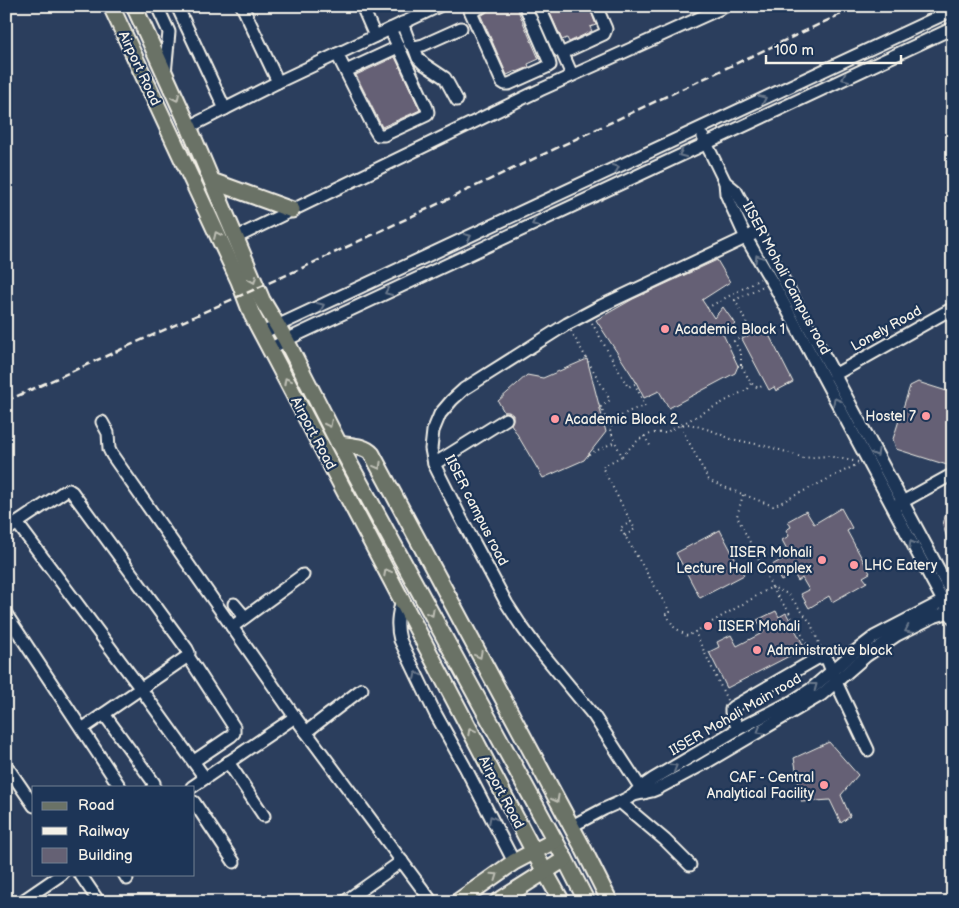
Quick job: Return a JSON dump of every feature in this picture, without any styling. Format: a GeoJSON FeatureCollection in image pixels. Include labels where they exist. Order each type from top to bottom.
{"type":"FeatureCollection","features":[{"type":"Feature","properties":{"kind":"main road","name":"Airport Road"},"geometry":{"type":"LineString","coordinates":[[111,6],[262,333],[545,872],[557,900]]}},
{"type":"Feature","properties":{"kind":"main road"},"geometry":{"type":"LineString","coordinates":[[134,6],[189,127],[262,300],[286,340],[339,444],[554,841],[566,859],[587,902]]}},
{"type":"Feature","properties":{"kind":"main road"},"geometry":{"type":"LineString","coordinates":[[212,182],[292,210]]}},
{"type":"Feature","properties":{"kind":"main road"},"geometry":{"type":"LineString","coordinates":[[339,444],[364,448],[372,454],[610,902]]}},
{"type":"Feature","properties":{"kind":"main road"},"geometry":{"type":"LineString","coordinates":[[458,902],[514,862],[554,841]]}},
{"type":"Feature","properties":{"kind":"main road"},"geometry":{"type":"LineString","coordinates":[[497,902],[566,859]]}},
{"type":"Feature","properties":{"kind":"street"},"geometry":{"type":"LineString","coordinates":[[157,6],[169,32]]}},
{"type":"Feature","properties":{"kind":"street"},"geometry":{"type":"LineString","coordinates":[[165,74],[169,32],[176,6]]}},
{"type":"Feature","properties":{"kind":"street"},"geometry":{"type":"LineString","coordinates":[[176,6],[225,109]]}},
{"type":"Feature","properties":{"kind":"street"},"geometry":{"type":"LineString","coordinates":[[242,6],[278,82]]}},
{"type":"Feature","properties":{"kind":"street"},"geometry":{"type":"LineString","coordinates":[[362,6],[375,36]]}},
{"type":"Feature","properties":{"kind":"street"},"geometry":{"type":"LineString","coordinates":[[189,127],[278,82],[439,6]]}},
{"type":"Feature","properties":{"kind":"street"},"geometry":{"type":"LineString","coordinates":[[483,6],[470,9],[513,103]]}},
{"type":"Feature","properties":{"kind":"street"},"geometry":{"type":"LineString","coordinates":[[525,6],[557,82]]}},
{"type":"Feature","properties":{"kind":"street"},"geometry":{"type":"LineString","coordinates":[[538,6],[572,76]]}},
{"type":"Feature","properties":{"kind":"street"},"geometry":{"type":"LineString","coordinates":[[562,52],[566,52],[604,34],[606,29],[596,6]]}},
{"type":"Feature","properties":{"kind":"street"},"geometry":{"type":"LineString","coordinates":[[235,238],[557,82],[726,6]]}},
{"type":"Feature","properties":{"kind":"street"},"geometry":{"type":"LineString","coordinates":[[262,333],[953,10]]}},
{"type":"Feature","properties":{"kind":"street"},"geometry":{"type":"LineString","coordinates":[[402,23],[418,58],[445,78],[457,100]]}},
{"type":"Feature","properties":{"kind":"street"},"geometry":{"type":"LineString","coordinates":[[414,47],[423,45],[461,28]]}},
{"type":"Feature","properties":{"kind":"street"},"geometry":{"type":"LineString","coordinates":[[270,349],[953,28]]}},
{"type":"Feature","properties":{"kind":"street"},"geometry":{"type":"LineString","coordinates":[[337,54],[375,130],[378,135],[384,135],[426,115],[428,112],[390,29]]}},
{"type":"Feature","properties":{"kind":"street"},"geometry":{"type":"LineString","coordinates":[[346,71],[398,47]]}},
{"type":"Feature","properties":{"kind":"street"},"geometry":{"type":"LineString","coordinates":[[505,84],[540,71],[550,65]]}},
{"type":"Feature","properties":{"kind":"street"},"geometry":{"type":"LineString","coordinates":[[700,129],[725,182]]}},
{"type":"Feature","properties":{"kind":"street","name":"IISER Mohali Campus road"},"geometry":{"type":"LineString","coordinates":[[725,182],[736,191],[758,232],[834,375],[897,504]]}},
{"type":"Feature","properties":{"kind":"street","name":"IISER Mohali Campus road"},"geometry":{"type":"LineString","coordinates":[[725,182],[726,194],[746,238],[949,598],[952,614]]}},
{"type":"Feature","properties":{"kind":"street","name":"IISER campus road"},"geometry":{"type":"LineString","coordinates":[[639,792],[594,716],[533,642],[508,604],[434,464],[432,449],[433,431],[440,414],[464,389],[567,324],[758,232]]}},
{"type":"Feature","properties":{"kind":"street","name":"Lonely Road"},"geometry":{"type":"LineString","coordinates":[[834,375],[953,308]]}},
{"type":"Feature","properties":{"kind":"street"},"geometry":{"type":"LineString","coordinates":[[434,464],[506,419]]}},
{"type":"Feature","properties":{"kind":"street"},"geometry":{"type":"LineString","coordinates":[[102,422],[108,433],[112,455],[295,717],[432,902]]}},
{"type":"Feature","properties":{"kind":"street"},"geometry":{"type":"LineString","coordinates":[[897,504],[953,474]]}},
{"type":"Feature","properties":{"kind":"street"},"geometry":{"type":"LineString","coordinates":[[6,531],[65,491],[70,490],[72,492],[187,649],[188,656],[234,727],[234,733],[231,736],[194,761]]}},
{"type":"Feature","properties":{"kind":"street"},"geometry":{"type":"LineString","coordinates":[[17,523],[205,778]]}},
{"type":"Feature","properties":{"kind":"street"},"geometry":{"type":"LineString","coordinates":[[232,627],[303,575]]}},
{"type":"Feature","properties":{"kind":"street","name":"IISER Mohali Main road"},"geometry":{"type":"LineString","coordinates":[[639,792],[738,730],[834,677],[853,652],[874,637],[949,598]]}},
{"type":"Feature","properties":{"kind":"street"},"geometry":{"type":"LineString","coordinates":[[402,600],[397,629],[400,640],[435,713],[466,766],[514,862]]}},
{"type":"Feature","properties":{"kind":"street"},"geometry":{"type":"LineString","coordinates":[[234,604],[245,617]]}},
{"type":"Feature","properties":{"kind":"street"},"geometry":{"type":"LineString","coordinates":[[6,614],[119,786]]}},
{"type":"Feature","properties":{"kind":"street"},"geometry":{"type":"LineString","coordinates":[[570,827],[639,792],[657,789],[702,765],[821,695],[834,677],[897,635],[933,617],[952,614]]}},
{"type":"Feature","properties":{"kind":"street"},"geometry":{"type":"LineString","coordinates":[[82,729],[188,656]]}},
{"type":"Feature","properties":{"kind":"street"},"geometry":{"type":"LineString","coordinates":[[738,730],[731,712],[733,707],[820,658],[827,659],[868,750]]}},
{"type":"Feature","properties":{"kind":"street"},"geometry":{"type":"LineString","coordinates":[[306,732],[362,689]]}},
{"type":"Feature","properties":{"kind":"street"},"geometry":{"type":"LineString","coordinates":[[104,714],[154,783],[153,786]]}},
{"type":"Feature","properties":{"kind":"street"},"geometry":{"type":"LineString","coordinates":[[193,786],[295,717]]}},
{"type":"Feature","properties":{"kind":"street"},"geometry":{"type":"LineString","coordinates":[[228,762],[264,816]]}},
{"type":"Feature","properties":{"kind":"street"},"geometry":{"type":"LineString","coordinates":[[6,765],[10,781],[32,804]]}},
{"type":"Feature","properties":{"kind":"street"},"geometry":{"type":"LineString","coordinates":[[195,793],[217,826]]}},
{"type":"Feature","properties":{"kind":"street"},"geometry":{"type":"LineString","coordinates":[[620,802],[665,840],[690,865]]}},
{"type":"Feature","properties":{"kind":"street"},"geometry":{"type":"LineString","coordinates":[[195,804],[234,862]]}},
{"type":"Feature","properties":{"kind":"street"},"geometry":{"type":"LineString","coordinates":[[344,902],[402,861]]}},
{"type":"Feature","properties":{"kind":"street"},"geometry":{"type":"LineString","coordinates":[[21,902],[59,876]]}},
{"type":"Feature","properties":{"kind":"street"},"geometry":{"type":"LineString","coordinates":[[81,876],[99,902]]}},
{"type":"Feature","properties":{"kind":"path"},"geometry":{"type":"LineString","coordinates":[[707,308],[762,278]]}},
{"type":"Feature","properties":{"kind":"path"},"geometry":{"type":"LineString","coordinates":[[764,385],[758,388],[751,383],[740,365],[741,353],[734,341],[751,332],[734,300],[766,285]]}},
{"type":"Feature","properties":{"kind":"path"},"geometry":{"type":"LineString","coordinates":[[591,321],[628,387],[635,384],[645,406],[625,413],[609,429]]}},
{"type":"Feature","properties":{"kind":"path"},"geometry":{"type":"LineString","coordinates":[[567,324],[610,400],[601,407],[622,456]]}},
{"type":"Feature","properties":{"kind":"path"},"geometry":{"type":"LineString","coordinates":[[625,536],[635,529],[602,467],[622,456],[644,436],[657,432],[665,433],[748,389],[751,383]]}},
{"type":"Feature","properties":{"kind":"path"},"geometry":{"type":"LineString","coordinates":[[690,424],[731,439],[790,452],[803,458],[828,456],[861,462],[773,506],[714,483],[708,478],[680,425],[690,424]]}},
{"type":"Feature","properties":{"kind":"path"},"geometry":{"type":"LineString","coordinates":[[644,436],[651,447]]}},
{"type":"Feature","properties":{"kind":"path"},"geometry":{"type":"LineString","coordinates":[[589,454],[615,442]]}},
{"type":"Feature","properties":{"kind":"path"},"geometry":{"type":"LineString","coordinates":[[743,495],[737,516],[772,587],[820,658]]}},
{"type":"Feature","properties":{"kind":"path"},"geometry":{"type":"LineString","coordinates":[[631,522],[620,528],[670,612],[666,614],[674,627],[687,636],[772,587]]}},
{"type":"Feature","properties":{"kind":"path"},"geometry":{"type":"LineString","coordinates":[[772,587],[788,594],[810,622],[820,658]]}},
{"type":"Feature","properties":{"kind":"path"},"geometry":{"type":"LineString","coordinates":[[695,632],[731,709]]}},
{"type":"Feature","properties":{"kind":"building"},"geometry":{"type":"Polygon","coordinates":[[[494,6],[516,6],[539,59],[528,64],[529,67],[507,75],[481,16],[494,6]]]}},
{"type":"Feature","properties":{"kind":"building"},"geometry":{"type":"Polygon","coordinates":[[[547,6],[589,6],[596,25],[590,27],[592,31],[569,42],[567,38],[562,40],[547,6]]]}},
{"type":"Feature","properties":{"kind":"building"},"geometry":{"type":"Polygon","coordinates":[[[395,57],[420,110],[382,127],[356,75],[395,57]]]}},
{"type":"Feature","properties":{"kind":"building","name":"Academic Block 1"},"geometry":{"type":"Polygon","coordinates":[[[717,260],[730,282],[702,300],[714,318],[723,307],[735,324],[723,334],[738,366],[735,373],[669,408],[659,391],[644,398],[635,380],[596,320],[633,299],[717,260]]]}},
{"type":"Feature","properties":{"kind":"building"},"geometry":{"type":"Polygon","coordinates":[[[765,327],[793,382],[776,391],[774,387],[769,390],[742,339],[765,327]]]}},
{"type":"Feature","properties":{"kind":"building","name":"Academic Block 2"},"geometry":{"type":"Polygon","coordinates":[[[587,359],[606,432],[584,460],[543,478],[511,424],[513,415],[509,412],[504,412],[498,401],[527,375],[543,378],[587,359]]]}},
{"type":"Feature","properties":{"kind":"building","name":"Hostel 7"},"geometry":{"type":"Polygon","coordinates":[[[918,382],[953,393],[953,464],[947,465],[896,449],[893,439],[910,386],[918,382]]]}},
{"type":"Feature","properties":{"kind":"building"},"geometry":{"type":"Polygon","coordinates":[[[950,495],[953,495],[953,552],[951,552],[943,525],[950,495]]]}},
{"type":"Feature","properties":{"kind":"building","name":"IISER Mohali Lecture Hall Complex"},"geometry":{"type":"Polygon","coordinates":[[[841,508],[852,528],[847,531],[870,573],[863,577],[867,582],[832,602],[829,596],[809,608],[801,594],[809,590],[802,578],[798,581],[794,574],[781,581],[772,565],[790,555],[782,540],[789,536],[786,530],[791,527],[788,521],[806,511],[814,524],[841,508]]]}},
{"type":"Feature","properties":{"kind":"building"},"geometry":{"type":"Polygon","coordinates":[[[720,530],[744,575],[700,598],[676,553],[720,530]]]}},
{"type":"Feature","properties":{"kind":"building","name":"Administrative block"},"geometry":{"type":"Polygon","coordinates":[[[776,611],[779,617],[786,613],[805,648],[727,688],[709,652],[719,647],[717,642],[731,635],[737,646],[764,632],[757,620],[776,611]]]}},
{"type":"Feature","properties":{"kind":"building","name":"CAF - Central Analytical Facility"},"geometry":{"type":"Polygon","coordinates":[[[829,742],[858,775],[841,795],[850,816],[841,823],[830,800],[802,802],[794,758],[829,742]]]}},
{"type":"Feature","properties":{"kind":"railway"},"geometry":{"type":"LineString","coordinates":[[6,401],[302,268],[858,6]]}},
{"type":"Feature","properties":{"kind":"place","name":"Academic Block 1"},"geometry":{"type":"Point","coordinates":[665,329]}},
{"type":"Feature","properties":{"kind":"place","name":"Hostel 7"},"geometry":{"type":"Point","coordinates":[926,416]}},
{"type":"Feature","properties":{"kind":"place","name":"Academic Block 2"},"geometry":{"type":"Point","coordinates":[555,419]}},
{"type":"Feature","properties":{"kind":"place","name":"IISER Mohali Lecture Hall Complex"},"geometry":{"type":"Point","coordinates":[822,560]}},
{"type":"Feature","properties":{"kind":"place","name":"LHC Eatery"},"geometry":{"type":"Point","coordinates":[854,565]}},
{"type":"Feature","properties":{"kind":"place","name":"IISER Mohali"},"geometry":{"type":"Point","coordinates":[708,626]}},
{"type":"Feature","properties":{"kind":"place","name":"Administrative block"},"geometry":{"type":"Point","coordinates":[757,650]}},
{"type":"Feature","properties":{"kind":"place","name":"CAF - Central Analytical Facility"},"geometry":{"type":"Point","coordinates":[824,785]}}]}
